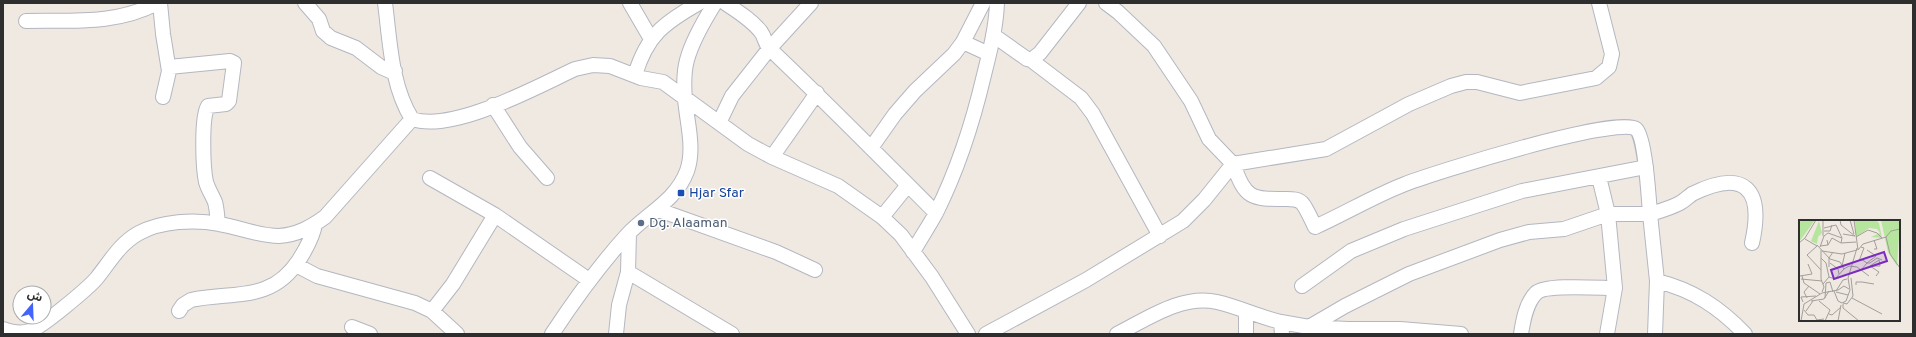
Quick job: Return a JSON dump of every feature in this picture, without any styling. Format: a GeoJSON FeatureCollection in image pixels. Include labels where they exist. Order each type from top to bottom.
{"type":"FeatureCollection","features":[{"type":"Feature","properties":{"kind":"street"},"geometry":{"type":"LineString","coordinates":[[26,20],[97,21],[127,15],[157,3]]}},
{"type":"Feature","properties":{"kind":"street"},"geometry":{"type":"LineString","coordinates":[[160,3],[162,34],[169,68],[163,96]]}},
{"type":"Feature","properties":{"kind":"street"},"geometry":{"type":"LineString","coordinates":[[305,3],[319,19],[323,32],[331,38],[356,48],[381,67],[390,71],[395,70]]}},
{"type":"Feature","properties":{"kind":"street"},"geometry":{"type":"LineString","coordinates":[[386,3],[395,70],[403,102],[412,119],[423,122],[451,120],[468,116],[575,69],[593,65],[610,66],[635,75],[663,82],[748,144],[772,157],[838,186],[882,217],[901,235],[932,277],[963,331]]}},
{"type":"Feature","properties":{"kind":"street"},"geometry":{"type":"LineString","coordinates":[[630,3],[651,39]]}},
{"type":"Feature","properties":{"kind":"street"},"geometry":{"type":"LineString","coordinates":[[635,75],[651,39],[671,19],[699,3]]}},
{"type":"Feature","properties":{"kind":"street"},"geometry":{"type":"LineString","coordinates":[[552,334],[589,280],[629,233],[658,210],[674,192],[686,172],[690,140],[685,98],[687,60],[704,21],[715,3]]}},
{"type":"Feature","properties":{"kind":"street"},"geometry":{"type":"LineString","coordinates":[[725,3],[740,13],[761,32],[769,49],[817,93],[834,112],[936,213]]}},
{"type":"Feature","properties":{"kind":"street"},"geometry":{"type":"LineString","coordinates":[[719,122],[732,96],[769,49],[811,3]]}},
{"type":"Feature","properties":{"kind":"street"},"geometry":{"type":"LineString","coordinates":[[871,148],[895,114],[915,90],[954,54],[963,42],[983,3]]}},
{"type":"Feature","properties":{"kind":"street"},"geometry":{"type":"LineString","coordinates":[[913,252],[936,213],[957,166],[972,122],[993,35],[996,3]]}},
{"type":"Feature","properties":{"kind":"street"},"geometry":{"type":"LineString","coordinates":[[1031,60],[1040,53],[1079,3]]}},
{"type":"Feature","properties":{"kind":"street"},"geometry":{"type":"LineString","coordinates":[[1106,3],[1118,12],[1154,46],[1191,101],[1209,139],[1233,164],[1244,191],[1251,195],[1267,199],[1294,199],[1300,201],[1304,204],[1315,227],[1407,183],[1481,159],[1547,141],[1604,128],[1627,126],[1636,129],[1640,134],[1646,167],[1657,281],[1655,334]]}},
{"type":"Feature","properties":{"kind":"street"},"geometry":{"type":"LineString","coordinates":[[986,334],[1086,280],[1160,236],[1183,220],[1233,164],[1326,149],[1409,104],[1451,86],[1466,82],[1477,82],[1520,93],[1596,78],[1609,67],[1612,54],[1599,3]]}},
{"type":"Feature","properties":{"kind":"street"},"geometry":{"type":"LineString","coordinates":[[993,35],[1027,59],[1031,60],[1081,98],[1094,114],[1160,236]]}},
{"type":"Feature","properties":{"kind":"street"},"geometry":{"type":"LineString","coordinates":[[963,42],[989,54]]}},
{"type":"Feature","properties":{"kind":"street"},"geometry":{"type":"LineString","coordinates":[[169,68],[230,61],[234,63],[229,101],[226,104],[208,106],[205,116],[204,160],[206,184],[217,210],[218,224]]}},
{"type":"Feature","properties":{"kind":"street"},"geometry":{"type":"LineString","coordinates":[[772,157],[817,93]]}},
{"type":"Feature","properties":{"kind":"street"},"geometry":{"type":"LineString","coordinates":[[493,105],[534,166],[547,178]]}},
{"type":"Feature","properties":{"kind":"street"},"geometry":{"type":"LineString","coordinates":[[8,332],[29,331],[42,323],[95,280],[125,243],[140,232],[155,227],[188,222],[218,224],[278,236],[295,233],[315,224],[325,217],[412,119]]}},
{"type":"Feature","properties":{"kind":"street"},"geometry":{"type":"LineString","coordinates":[[1302,286],[1351,251],[1404,229],[1522,191],[1556,183],[1599,177],[1646,167]]}},
{"type":"Feature","properties":{"kind":"street"},"geometry":{"type":"LineString","coordinates":[[1599,177],[1608,214],[1615,288],[1607,334]]}},
{"type":"Feature","properties":{"kind":"street"},"geometry":{"type":"LineString","coordinates":[[430,178],[495,215],[589,280]]}},
{"type":"Feature","properties":{"kind":"street"},"geometry":{"type":"LineString","coordinates":[[1309,327],[1378,289],[1442,261],[1514,236],[1564,228],[1608,214],[1650,214],[1680,203],[1691,195],[1705,189],[1730,183],[1740,185],[1749,190],[1753,196],[1757,224],[1752,243]]}},
{"type":"Feature","properties":{"kind":"street"},"geometry":{"type":"LineString","coordinates":[[882,217],[908,185]]}},
{"type":"Feature","properties":{"kind":"street"},"geometry":{"type":"LineString","coordinates":[[658,210],[776,252],[815,270]]}},
{"type":"Feature","properties":{"kind":"street"},"geometry":{"type":"LineString","coordinates":[[432,311],[452,284],[495,215]]}},
{"type":"Feature","properties":{"kind":"street"},"geometry":{"type":"LineString","coordinates":[[180,311],[186,302],[191,300],[258,292],[277,283],[296,264],[314,233],[315,224]]}},
{"type":"Feature","properties":{"kind":"street"},"geometry":{"type":"LineString","coordinates":[[616,334],[619,305],[628,272],[629,233]]}},
{"type":"Feature","properties":{"kind":"street"},"geometry":{"type":"LineString","coordinates":[[296,264],[317,276],[415,303],[432,311],[457,334]]}},
{"type":"Feature","properties":{"kind":"street"},"geometry":{"type":"LineString","coordinates":[[628,272],[732,334]]}},
{"type":"Feature","properties":{"kind":"street"},"geometry":{"type":"LineString","coordinates":[[1657,281],[1673,285],[1716,306],[1745,334]]}},
{"type":"Feature","properties":{"kind":"street"},"geometry":{"type":"LineString","coordinates":[[1520,334],[1527,308],[1536,293],[1541,290],[1560,287],[1615,288]]}},
{"type":"Feature","properties":{"kind":"street"},"geometry":{"type":"LineString","coordinates":[[1117,334],[1181,303],[1205,301],[1216,302],[1246,311],[1282,328],[1309,327],[1348,332],[1400,329],[1420,332],[1461,334]]}},
{"type":"Feature","properties":{"kind":"street"},"geometry":{"type":"LineString","coordinates":[[1246,311],[1246,334]]}},
{"type":"Feature","properties":{"kind":"street"},"geometry":{"type":"LineString","coordinates":[[352,327],[370,334]]}},
{"type":"Feature","properties":{"kind":"place","name":"Hjar Sfar"},"geometry":{"type":"Point","coordinates":[681,193]}},
{"type":"Feature","properties":{"kind":"place","name":"Dg. Alaaman"},"geometry":{"type":"Point","coordinates":[641,223]}}]}
